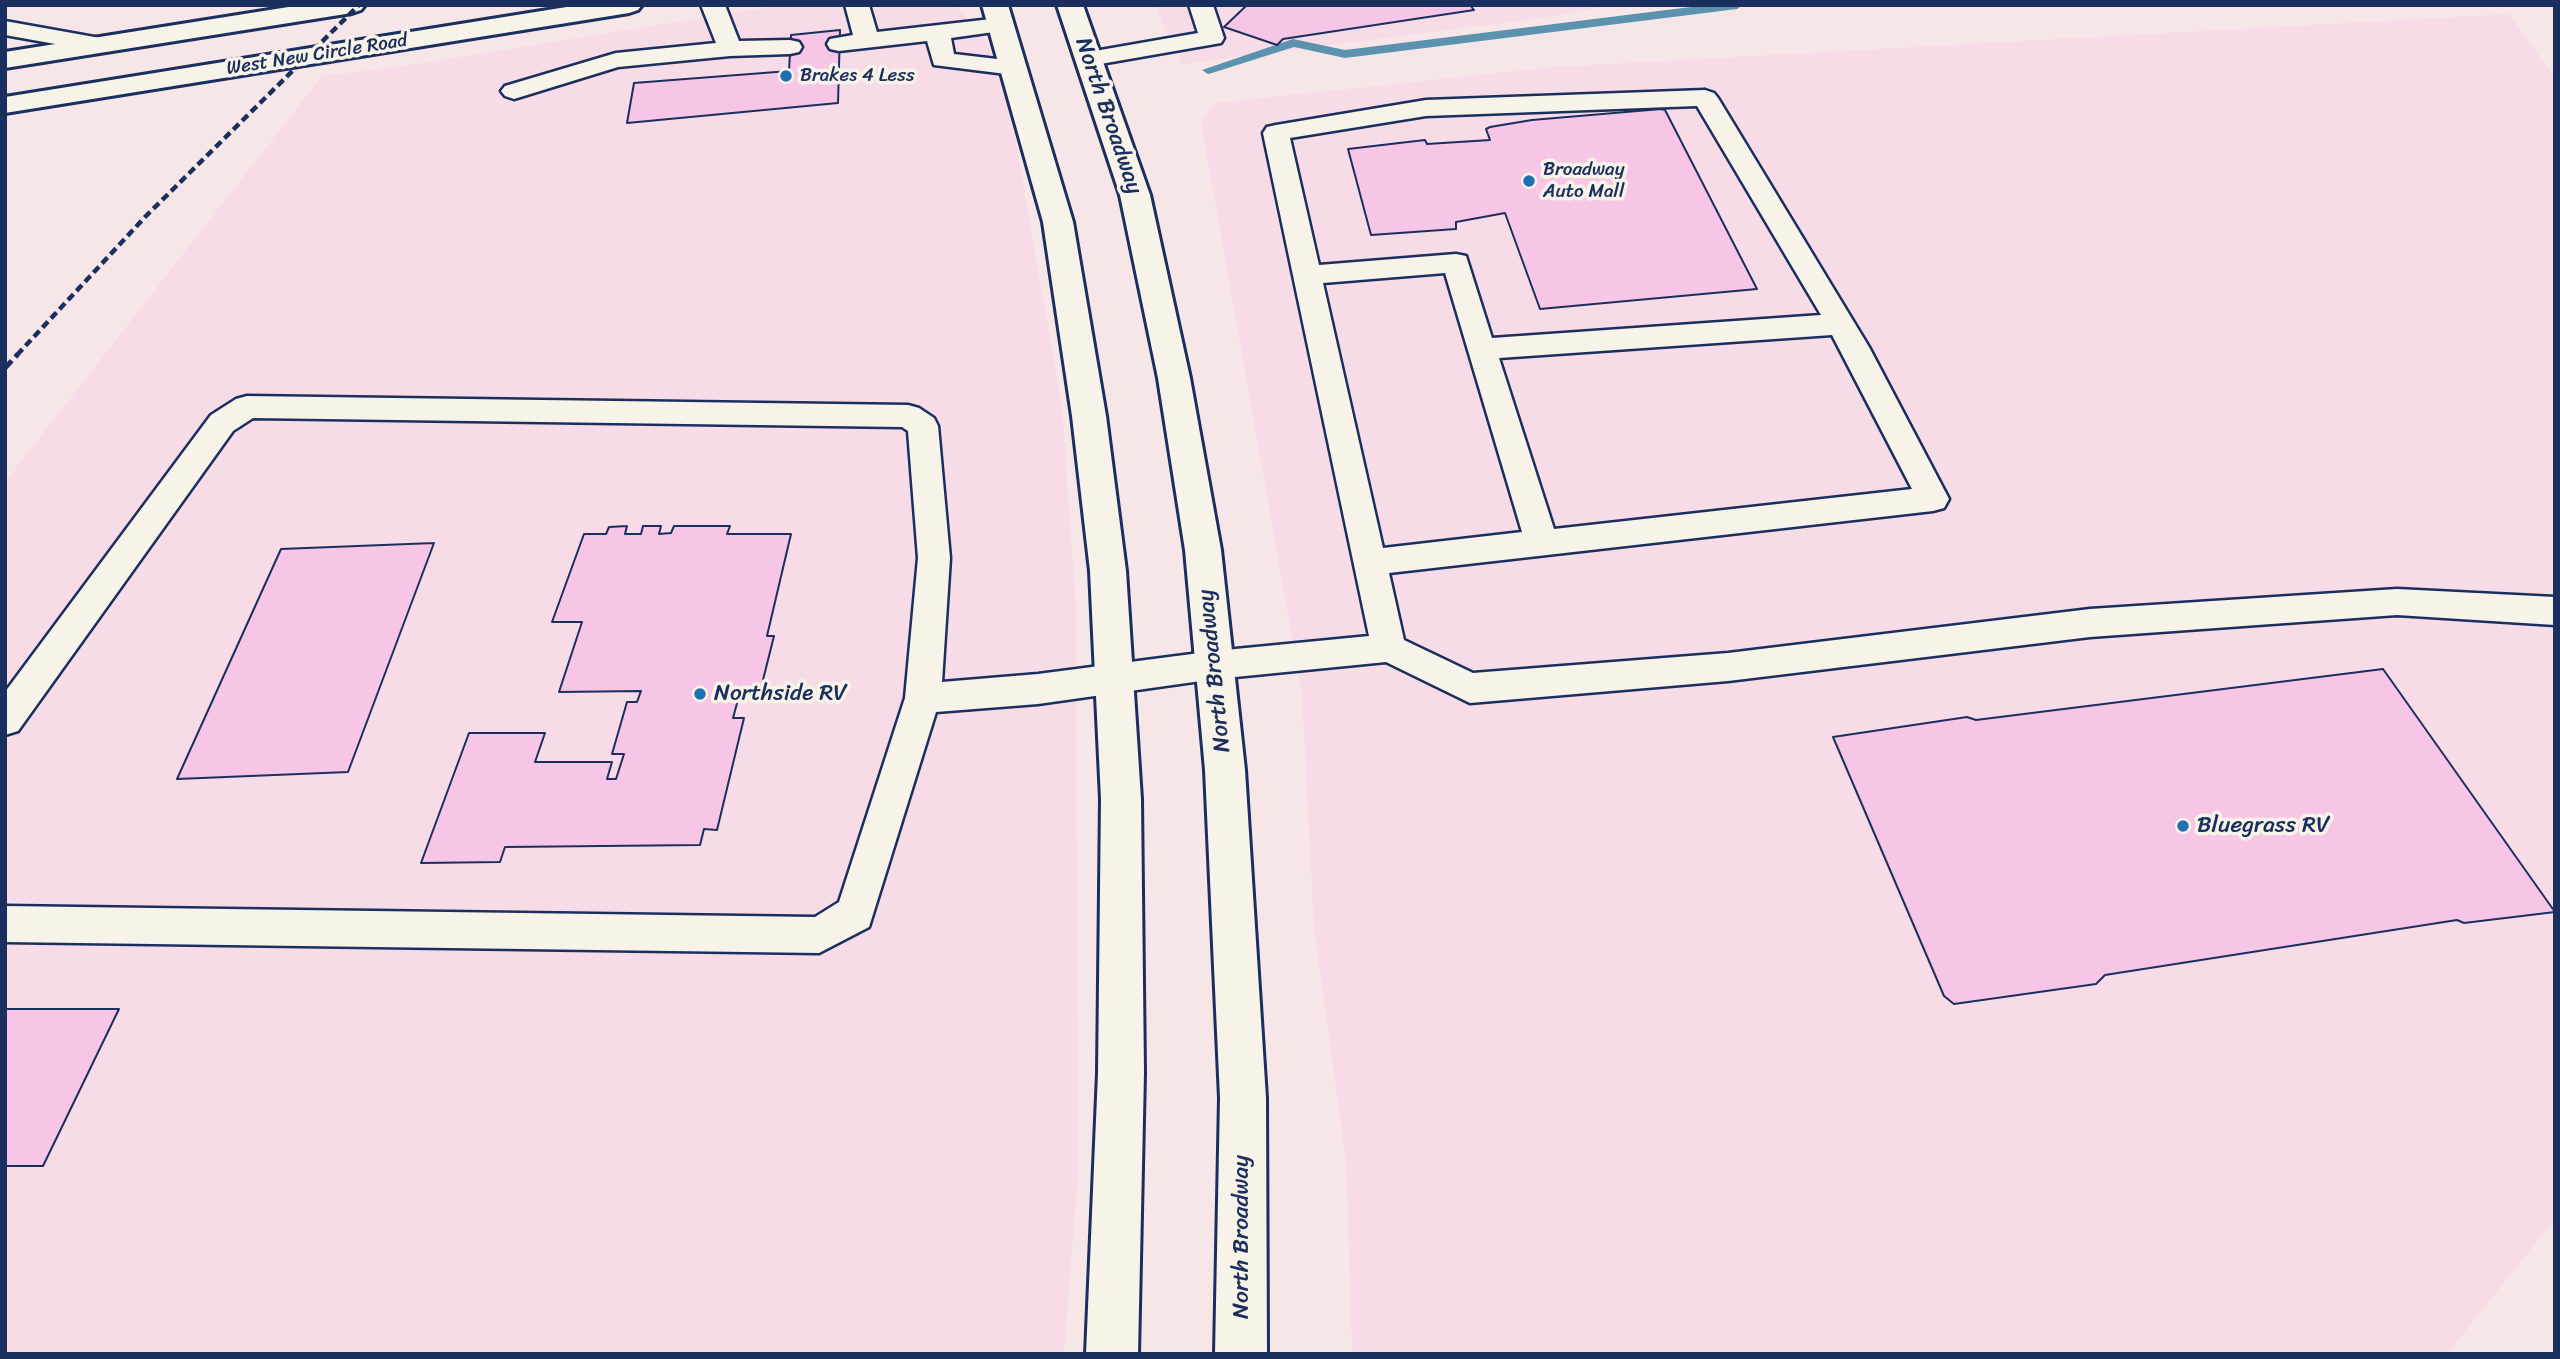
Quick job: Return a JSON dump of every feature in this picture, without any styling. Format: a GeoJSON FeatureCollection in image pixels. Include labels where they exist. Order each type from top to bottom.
{"type":"FeatureCollection","features":[{"type":"Feature","properties":{"kind":"highway","name":"West New Circle Road"},"geometry":{"type":"LineString","coordinates":[[5,60],[352,5]]}},
{"type":"Feature","properties":{"kind":"highway","name":"West New Circle Road"},"geometry":{"type":"LineString","coordinates":[[5,105],[628,5]]}},
{"type":"Feature","properties":{"kind":"highway","name":"North Broadway"},"geometry":{"type":"LineString","coordinates":[[1070,5],[1135,195],[1174,378],[1202,550],[1225,771],[1243,1098],[1241,1354]]}},
{"type":"Feature","properties":{"kind":"highway"},"geometry":{"type":"LineString","coordinates":[[998,15],[1058,222],[1089,416],[1108,571],[1121,799],[1122,1073],[1112,1354]]}},
{"type":"Feature","properties":{"kind":"lane"},"geometry":{"type":"LineString","coordinates":[[713,5],[730,49]]}},
{"type":"Feature","properties":{"kind":"lane"},"geometry":{"type":"LineString","coordinates":[[857,5],[867,41]]}},
{"type":"Feature","properties":{"kind":"lane"},"geometry":{"type":"LineString","coordinates":[[1088,59],[1212,38],[1201,5]]}},
{"type":"Feature","properties":{"kind":"lane"},"geometry":{"type":"LineString","coordinates":[[839,44],[938,33],[998,15]]}},
{"type":"Feature","properties":{"kind":"lane"},"geometry":{"type":"LineString","coordinates":[[5,28],[100,45]]}},
{"type":"Feature","properties":{"kind":"lane"},"geometry":{"type":"LineString","coordinates":[[938,33],[943,60],[1014,68]]}},
{"type":"Feature","properties":{"kind":"lane"},"geometry":{"type":"LineString","coordinates":[[514,91],[616,60],[730,49],[790,47]]}},
{"type":"Feature","properties":{"kind":"lane"},"geometry":{"type":"LineString","coordinates":[[1370,562],[1933,499],[1840,324],[1705,98],[1426,108],[1276,133],[1307,275],[1370,562],[1389,648]]}},
{"type":"Feature","properties":{"kind":"lane"},"geometry":{"type":"LineString","coordinates":[[1307,275],[1456,262],[1542,543]]}},
{"type":"Feature","properties":{"kind":"lane"},"geometry":{"type":"LineString","coordinates":[[1481,349],[1840,324]]}},
{"type":"Feature","properties":{"kind":"lane"},"geometry":{"type":"LineString","coordinates":[[5,720],[222,423],[247,407],[908,416],[923,426],[934,558],[923,698],[855,914],[819,935],[5,924]]}},
{"type":"Feature","properties":{"kind":"lane"},"geometry":{"type":"LineString","coordinates":[[923,698],[1038,690],[1215,666],[1389,648],[1470,688],[1728,667],[2104,622],[2397,602],[2555,611]]}},
{"type":"Feature","properties":{"kind":"shaded area"},"geometry":{"type":"Polygon","coordinates":[[[782,5],[956,5],[986,40],[1012,119],[1062,407],[1076,608],[1078,1174],[1064,1354],[5,1354],[5,482],[322,76],[397,67],[782,5]]]}},
{"type":"Feature","properties":{"kind":"shaded area"},"geometry":{"type":"Polygon","coordinates":[[[1154,5],[1614,5],[1542,18],[1182,64],[1154,5]]]}},
{"type":"Feature","properties":{"kind":"shaded area"},"geometry":{"type":"Polygon","coordinates":[[[2509,14],[2555,78],[2555,1219],[2447,1354],[1352,1354],[1346,1161],[1314,929],[1302,695],[1201,122],[1214,103],[1554,67],[2509,14]]]}},
{"type":"Feature","properties":{"kind":"building"},"geometry":{"type":"Polygon","coordinates":[[[1247,5],[1470,5],[1474,10],[1283,39],[1277,45],[1224,27],[1247,5]]]}},
{"type":"Feature","properties":{"kind":"building","name":"Brakes 4 Less"},"geometry":{"type":"Polygon","coordinates":[[[840,30],[838,103],[627,123],[634,83],[789,71],[791,35],[840,30]]]}},
{"type":"Feature","properties":{"kind":"building","name":"Broadway Auto Mall"},"geometry":{"type":"Polygon","coordinates":[[[1665,110],[1757,289],[1540,309],[1505,213],[1456,222],[1456,229],[1371,235],[1348,149],[1425,140],[1427,144],[1490,140],[1486,129],[1490,127],[1532,120],[1665,110]]]}},
{"type":"Feature","properties":{"kind":"building","name":"Northside RV"},"geometry":{"type":"Polygon","coordinates":[[[627,526],[625,534],[641,534],[643,526],[661,526],[659,534],[671,533],[674,526],[730,526],[727,534],[791,534],[767,636],[774,636],[759,696],[739,696],[733,718],[744,718],[717,830],[704,829],[700,845],[505,847],[500,862],[421,863],[469,733],[545,733],[535,762],[612,762],[607,779],[616,779],[624,754],[612,754],[627,702],[637,702],[641,691],[559,692],[582,622],[552,622],[584,534],[606,534],[609,527],[627,526]]]}},
{"type":"Feature","properties":{"kind":"building"},"geometry":{"type":"Polygon","coordinates":[[[434,543],[348,772],[177,779],[281,549],[434,543]]]}},
{"type":"Feature","properties":{"kind":"building","name":"Bluegrass RV"},"geometry":{"type":"Polygon","coordinates":[[[2383,669],[2555,912],[2464,923],[2457,920],[2105,975],[2096,984],[1954,1004],[1944,996],[1833,737],[1967,717],[1976,720],[2383,669]]]}},
{"type":"Feature","properties":{"kind":"building"},"geometry":{"type":"Polygon","coordinates":[[[5,1009],[119,1009],[43,1166],[5,1166],[5,1009]]]}},
{"type":"Feature","properties":{"kind":"waterway"},"geometry":{"type":"LineString","coordinates":[[1208,70],[1293,43],[1345,54],[1737,5]]}},
{"type":"Feature","properties":{"kind":"railway"},"geometry":{"type":"LineString","coordinates":[[17,355],[146,216],[359,5]]}},
{"type":"Feature","properties":{"kind":"railway"},"geometry":{"type":"LineString","coordinates":[[5,368],[18,354]]}},
{"type":"Feature","properties":{"kind":"place","name":"Brakes 4 Less"},"geometry":{"type":"Point","coordinates":[786,76]}},
{"type":"Feature","properties":{"kind":"place","name":"Broadway Auto Mall"},"geometry":{"type":"Point","coordinates":[1529,181]}},
{"type":"Feature","properties":{"kind":"place","name":"Northside RV"},"geometry":{"type":"Point","coordinates":[700,694]}},
{"type":"Feature","properties":{"kind":"place","name":"Bluegrass RV"},"geometry":{"type":"Point","coordinates":[2183,826]}}]}
